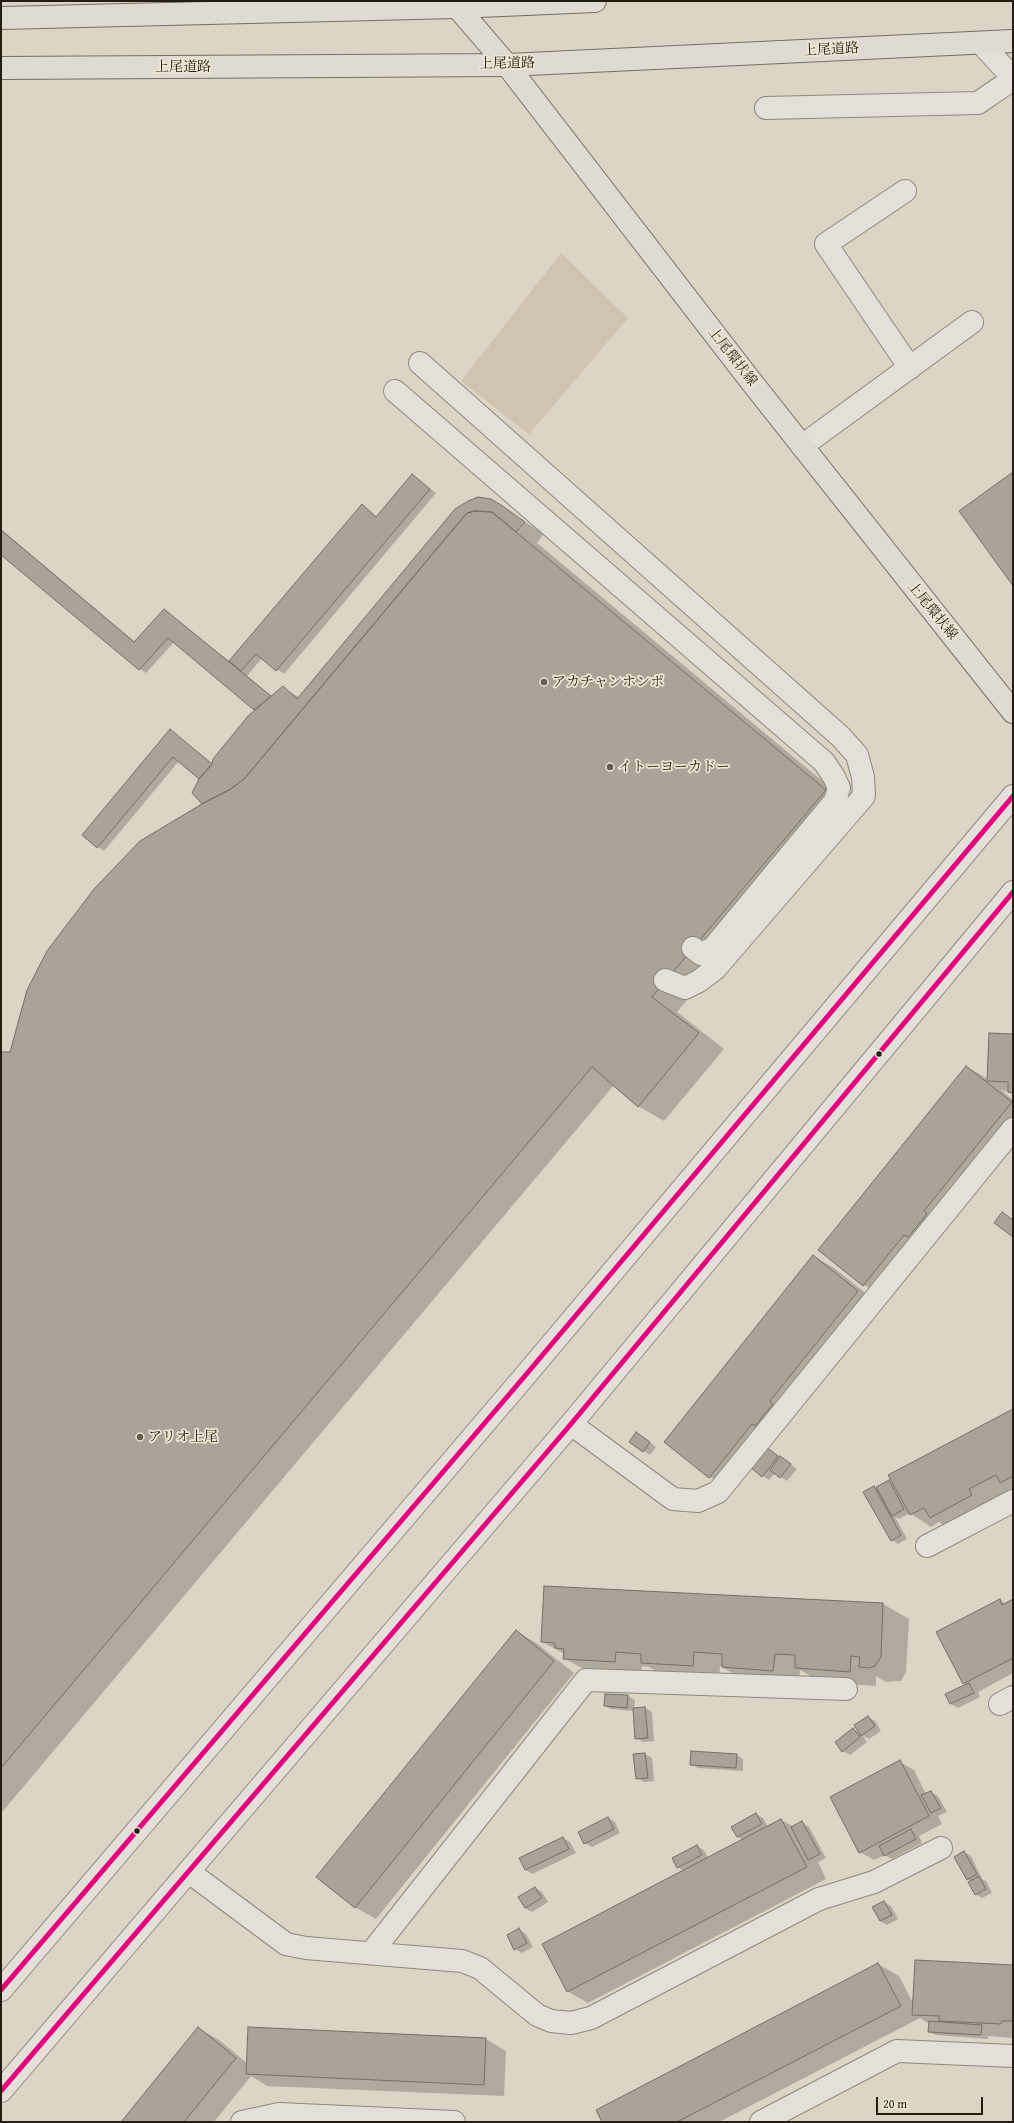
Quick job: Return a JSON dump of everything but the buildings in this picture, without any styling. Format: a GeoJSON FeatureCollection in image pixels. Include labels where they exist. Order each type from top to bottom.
{"type":"FeatureCollection","features":[{"type":"Feature","properties":{"kind":"main road"},"geometry":{"type":"LineString","coordinates":[[1,18],[595,1]]}},
{"type":"Feature","properties":{"kind":"main road","name":"上尾環状線"},"geometry":{"type":"LineString","coordinates":[[454,4],[507,65],[802,446],[1013,712]]}},
{"type":"Feature","properties":{"kind":"main road","name":"上尾道路"},"geometry":{"type":"LineString","coordinates":[[1,68],[507,65],[1013,41]]}},
{"type":"Feature","properties":{"kind":"street"},"geometry":{"type":"LineString","coordinates":[[766,108],[978,103],[1013,79],[981,43]]}},
{"type":"Feature","properties":{"kind":"street"},"geometry":{"type":"LineString","coordinates":[[905,191],[826,244],[910,368]]}},
{"type":"Feature","properties":{"kind":"street"},"geometry":{"type":"LineString","coordinates":[[802,446],[972,322]]}},
{"type":"Feature","properties":{"kind":"street"},"geometry":{"type":"LineString","coordinates":[[420,363],[835,732],[857,755],[863,777],[864,796],[715,968],[699,981],[685,988],[665,980]]}},
{"type":"Feature","properties":{"kind":"street"},"geometry":{"type":"LineString","coordinates":[[395,391],[818,756],[834,777],[839,788],[835,801],[713,948],[701,954],[693,948]]}},
{"type":"Feature","properties":{"kind":"street"},"geometry":{"type":"LineString","coordinates":[[1,1990],[524,1378],[1013,796]]}},
{"type":"Feature","properties":{"kind":"street"},"geometry":{"type":"LineString","coordinates":[[1,2092],[571,1424],[1013,892]]}},
{"type":"Feature","properties":{"kind":"street"},"geometry":{"type":"LineString","coordinates":[[571,1424],[673,1499],[698,1502],[718,1492],[1013,1129]]}},
{"type":"Feature","properties":{"kind":"street"},"geometry":{"type":"LineString","coordinates":[[927,1546],[1013,1501]]}},
{"type":"Feature","properties":{"kind":"street"},"geometry":{"type":"LineString","coordinates":[[371,1953],[586,1680],[846,1689]]}},
{"type":"Feature","properties":{"kind":"street"},"geometry":{"type":"LineString","coordinates":[[189,1872],[286,1944],[306,1948],[443,1958],[462,1961],[480,1968],[537,2015],[551,2021],[571,2023],[591,2018],[819,1899],[874,1882],[941,1848]]}},
{"type":"Feature","properties":{"kind":"street"},"geometry":{"type":"LineString","coordinates":[[761,2122],[897,2051],[1013,2056]]}},
{"type":"Feature","properties":{"kind":"street"},"geometry":{"type":"LineString","coordinates":[[242,2122],[279,2114],[454,2122]]}},
{"type":"Feature","properties":{"kind":"shaded area"},"geometry":{"type":"Polygon","coordinates":[[[561,253],[628,318],[529,434],[461,381],[561,253]]]}},
{"type":"Feature","properties":{"kind":"transit line"},"geometry":{"type":"LineString","coordinates":[[1,1990],[524,1377],[1013,796]]}},
{"type":"Feature","properties":{"kind":"transit line"},"geometry":{"type":"LineString","coordinates":[[1,2091],[571,1424],[1013,892]]}},
{"type":"Feature","properties":{"kind":"place","name":"アカチャンホンポ"},"geometry":{"type":"Point","coordinates":[544,682]}},
{"type":"Feature","properties":{"kind":"place","name":"イトーヨーカドー"},"geometry":{"type":"Point","coordinates":[610,767]}},
{"type":"Feature","properties":{"kind":"place","name":"アリオ上尾"},"geometry":{"type":"Point","coordinates":[140,1437]}}]}
